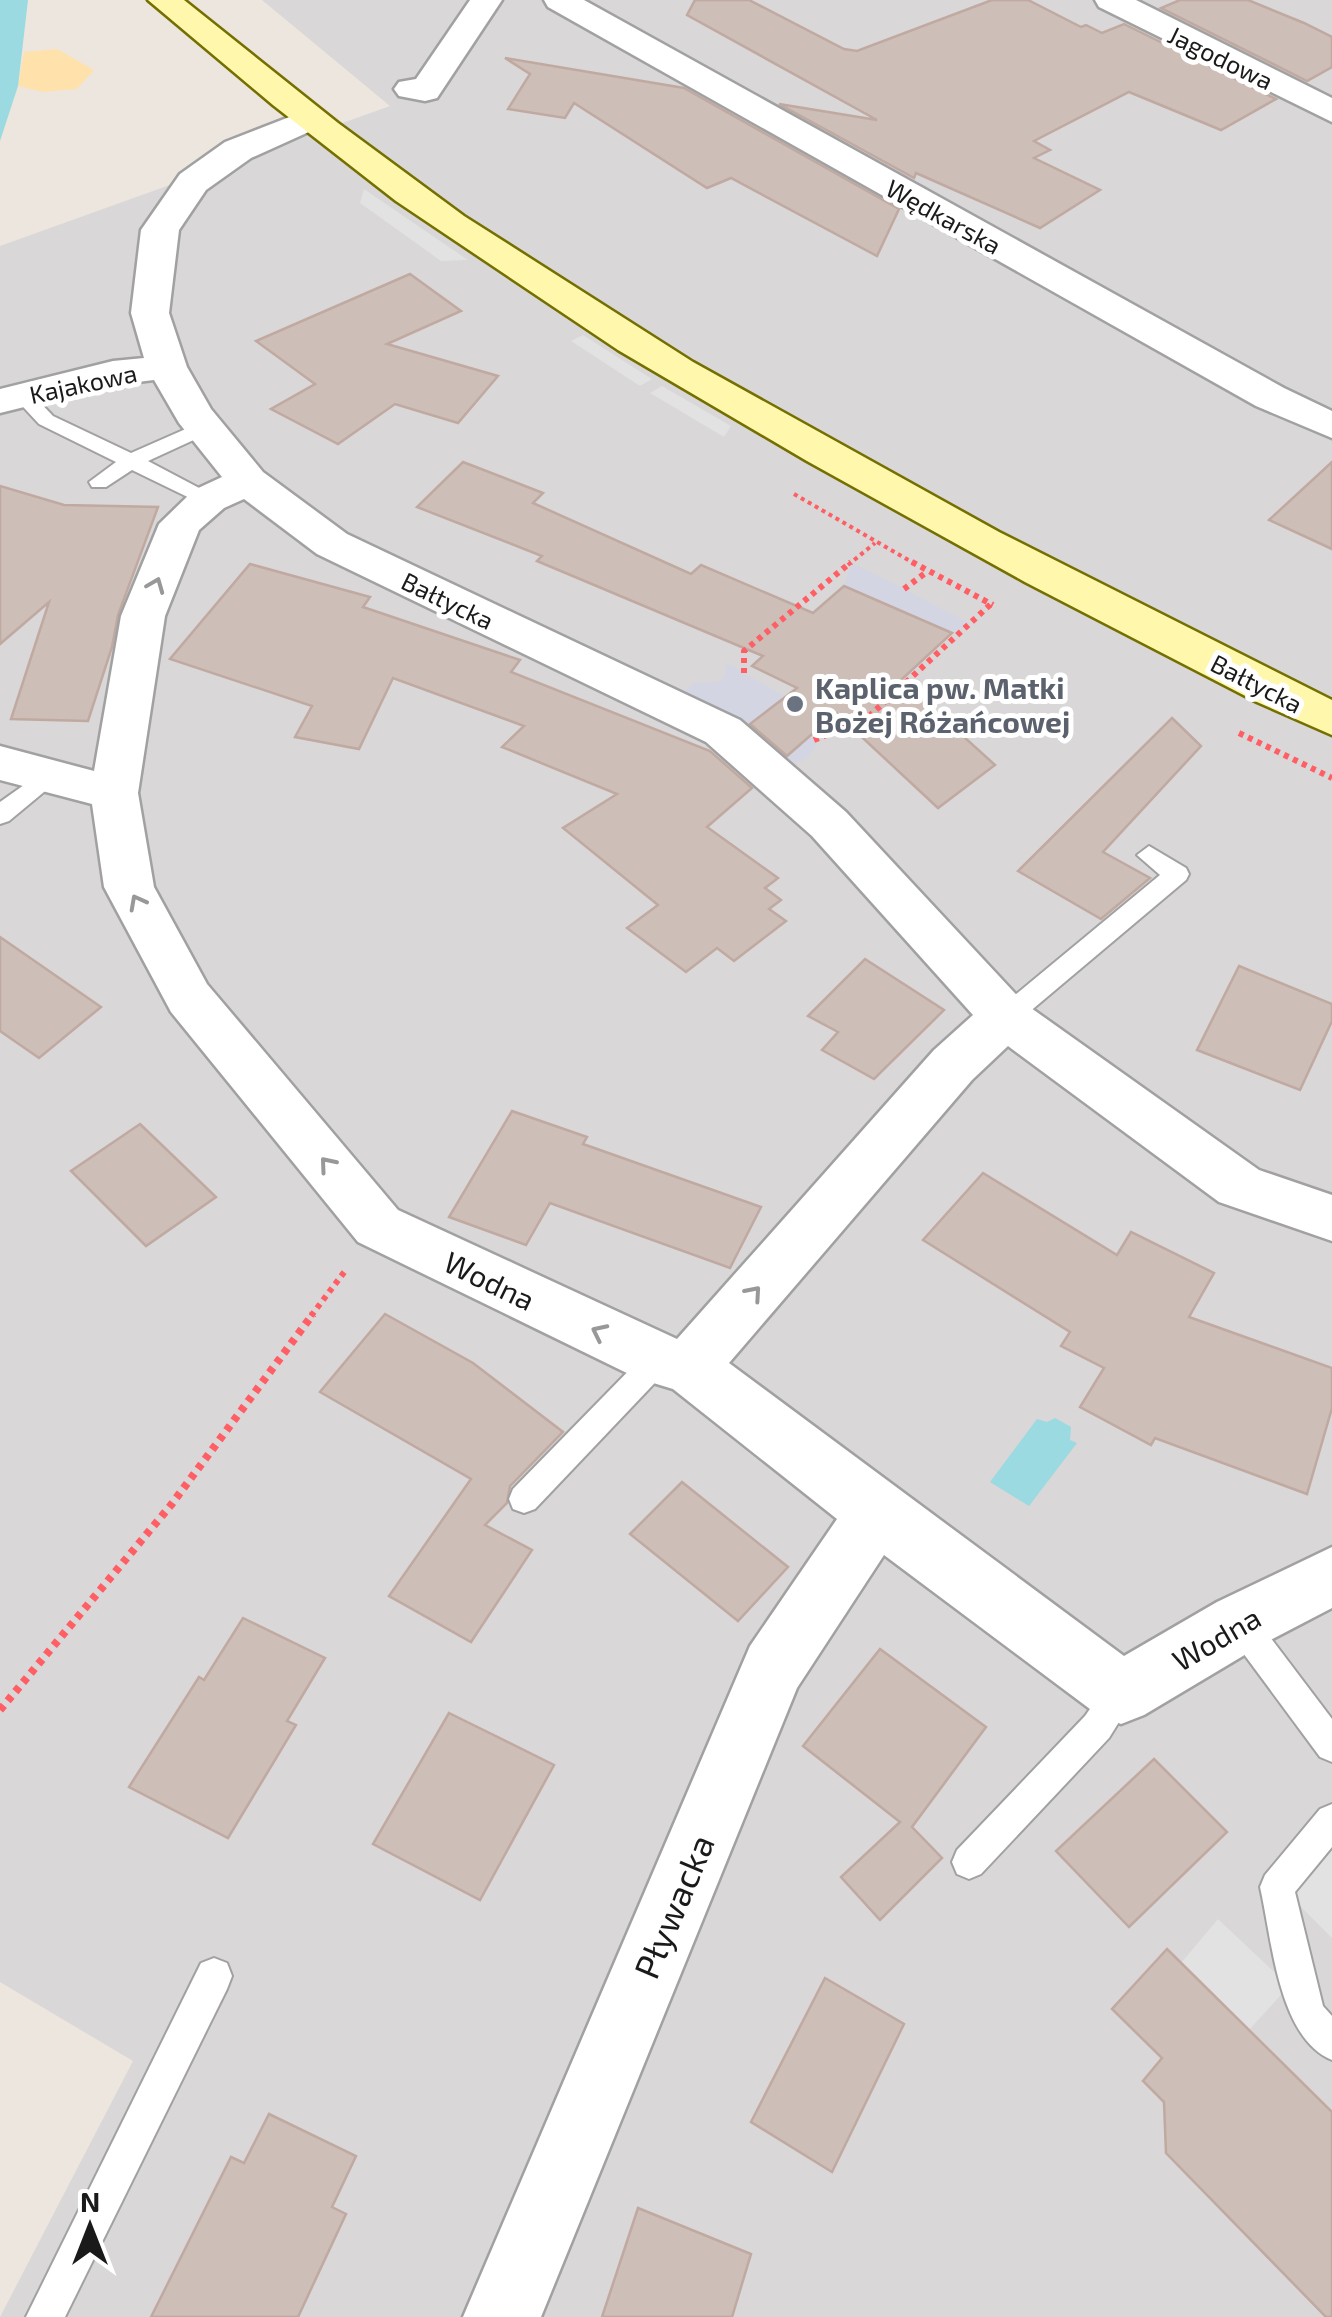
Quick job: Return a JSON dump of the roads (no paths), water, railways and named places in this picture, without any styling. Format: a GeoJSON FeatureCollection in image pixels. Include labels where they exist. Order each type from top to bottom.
{"type":"FeatureCollection","features":[{"type":"Feature","properties":{"kind":"main road","name":"Bałtycka"},"geometry":{"type":"LineString","coordinates":[[164,0],[310,119],[496,254],[753,414],[1002,552],[1332,720]]}},
{"type":"Feature","properties":{"kind":"street"},"geometry":{"type":"LineString","coordinates":[[411,89],[425,91],[486,0]]}},
{"type":"Feature","properties":{"kind":"street","name":"Wędkarska"},"geometry":{"type":"LineString","coordinates":[[560,0],[1270,397],[1332,426]]}},
{"type":"Feature","properties":{"kind":"street","name":"Jagodowa"},"geometry":{"type":"LineString","coordinates":[[1112,0],[1332,112]]}},
{"type":"Feature","properties":{"kind":"street","name":"Bałtycka"},"geometry":{"type":"LineString","coordinates":[[310,119],[238,150],[193,182],[160,230],[150,313],[167,367],[204,428],[228,490],[332,544],[723,731],[829,824],[1006,1017],[1239,1186],[1332,1218]]}},
{"type":"Feature","properties":{"kind":"street","name":"Kajakowa"},"geometry":{"type":"LineString","coordinates":[[11,398],[113,373],[167,367]]}},
{"type":"Feature","properties":{"kind":"street","name":"Wodna"},"geometry":{"type":"LineString","coordinates":[[228,490],[180,524],[143,616],[114,793],[129,887],[189,998],[378,1226],[674,1363],[1121,1693],[1240,1623],[1332,1576]]}},
{"type":"Feature","properties":{"kind":"street"},"geometry":{"type":"LineString","coordinates":[[0,763],[114,793]]}},
{"type":"Feature","properties":{"kind":"street"},"geometry":{"type":"LineString","coordinates":[[674,1363],[953,1065],[1006,1017]]}},
{"type":"Feature","properties":{"kind":"street","name":"Pływacka"},"geometry":{"type":"LineString","coordinates":[[502,2317],[772,1668],[877,1513]]}},
{"type":"Feature","properties":{"kind":"lane"},"geometry":{"type":"LineString","coordinates":[[11,398],[46,420],[132,461],[228,490]]}},
{"type":"Feature","properties":{"kind":"lane"},"geometry":{"type":"LineString","coordinates":[[99,482],[132,461],[204,428]]}},
{"type":"Feature","properties":{"kind":"lane"},"geometry":{"type":"LineString","coordinates":[[0,815],[48,776]]}},
{"type":"Feature","properties":{"kind":"lane"},"geometry":{"type":"LineString","coordinates":[[1006,1017],[1177,874],[1149,855]]}},
{"type":"Feature","properties":{"kind":"lane"},"geometry":{"type":"LineString","coordinates":[[524,1499],[674,1363]]}},
{"type":"Feature","properties":{"kind":"lane"},"geometry":{"type":"LineString","coordinates":[[1240,1623],[1332,1746]]}},
{"type":"Feature","properties":{"kind":"lane"},"geometry":{"type":"LineString","coordinates":[[969,1862],[1097,1726],[1121,1693]]}},
{"type":"Feature","properties":{"kind":"lane"},"geometry":{"type":"LineString","coordinates":[[1332,1820],[1277,1887],[1307,2016],[1332,2042]]}},
{"type":"Feature","properties":{"kind":"lane"},"geometry":{"type":"LineString","coordinates":[[45,2317],[214,1976]]}},
{"type":"Feature","properties":{"kind":"water"},"geometry":{"type":"Polygon","coordinates":[[[0,0],[28,0],[18,86],[0,141],[0,0]]]}},
{"type":"Feature","properties":{"kind":"water"},"geometry":{"type":"Polygon","coordinates":[[[1055,1418],[1071,1427],[1070,1440],[1077,1443],[1029,1506],[990,1482],[1037,1419],[1047,1422],[1055,1418]]]}},
{"type":"Feature","properties":{"kind":"place","name":"Kaplica pw. Matki Bożej Różańcowej"},"geometry":{"type":"Point","coordinates":[795,704]}}]}
